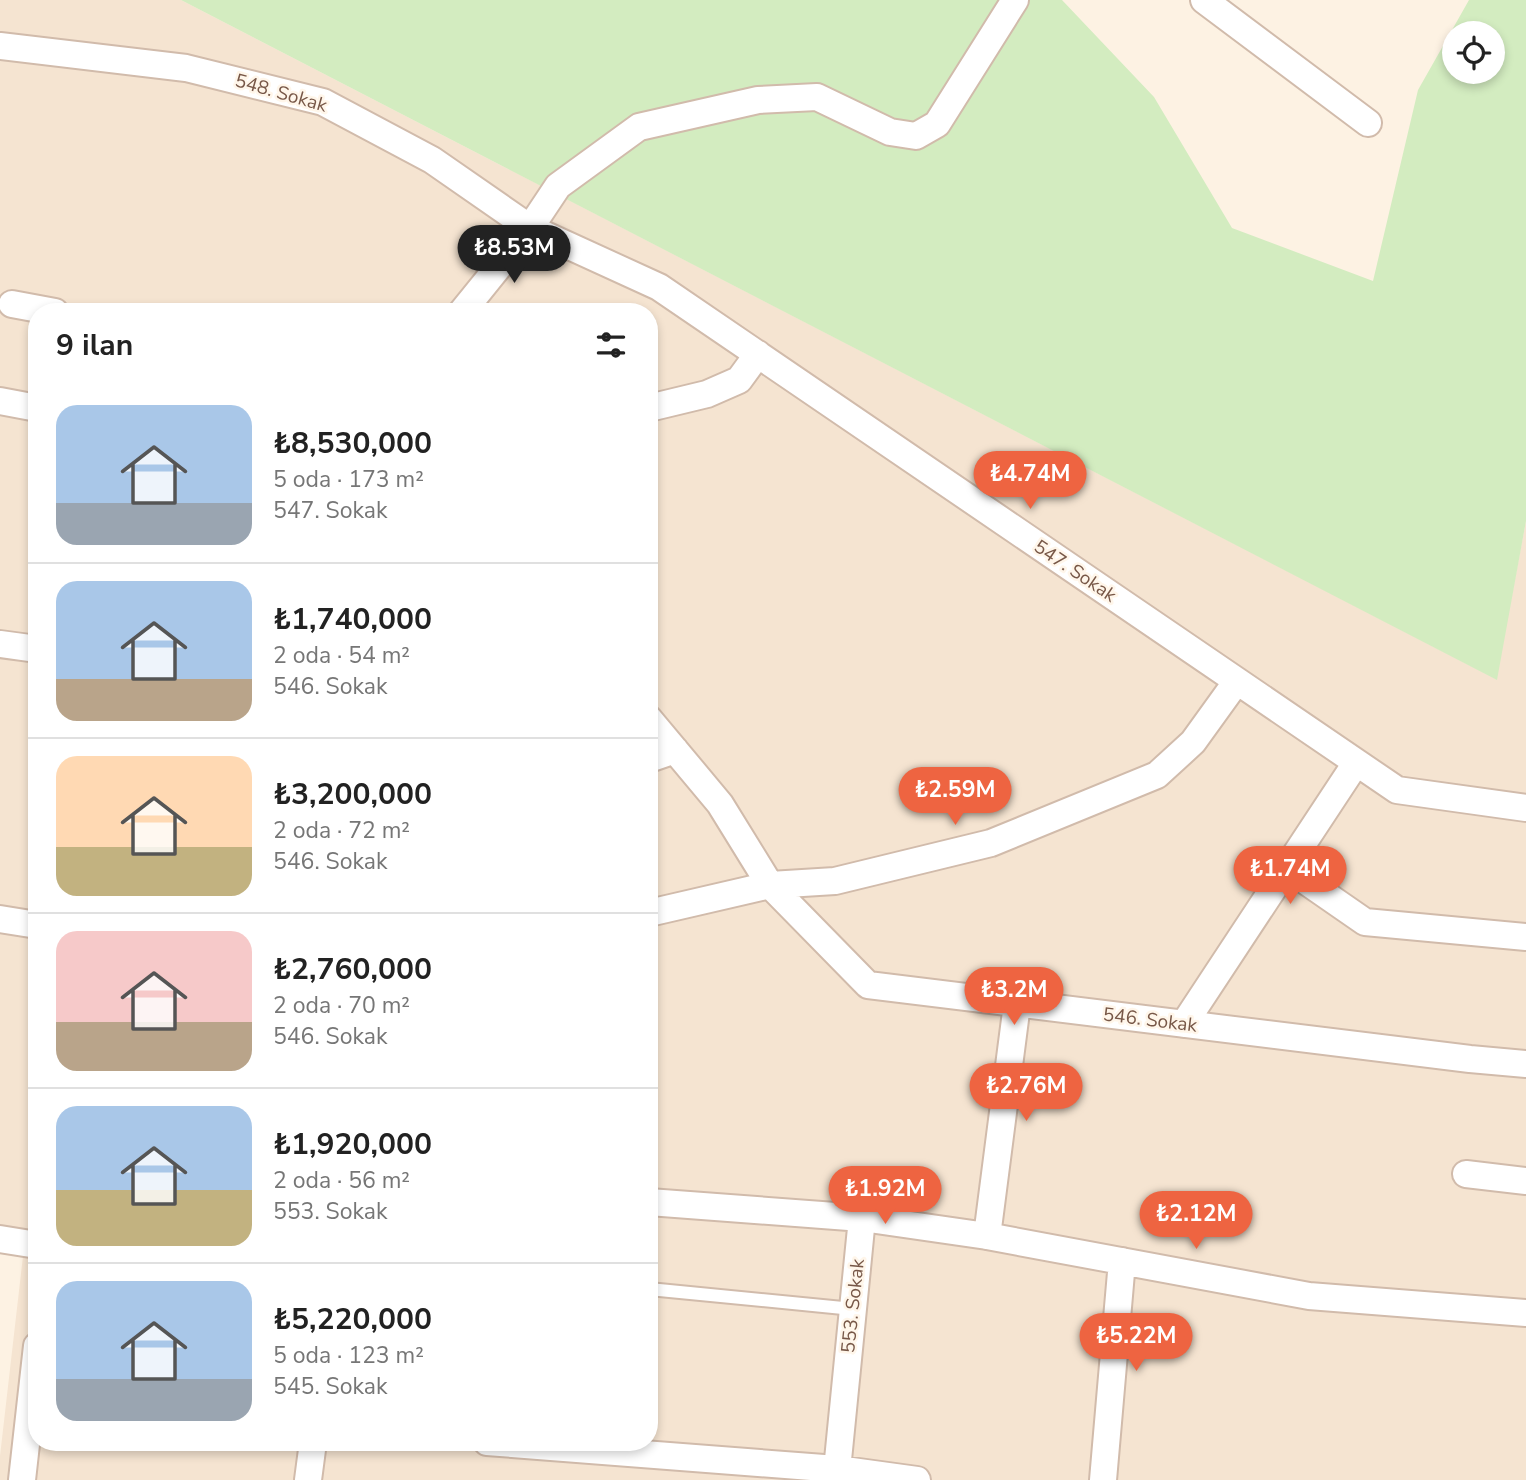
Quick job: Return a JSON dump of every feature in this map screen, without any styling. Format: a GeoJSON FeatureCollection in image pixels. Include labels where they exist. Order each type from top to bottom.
{"type":"FeatureCollection","features":[{"type":"Feature","properties":{"kind":"street"},"geometry":{"type":"LineString","coordinates":[[469,303],[530,228],[558,186],[639,127],[758,100],[817,97],[890,132],[916,136],[937,124],[1015,0]]}},
{"type":"Feature","properties":{"kind":"street"},"geometry":{"type":"LineString","coordinates":[[1204,0],[1368,123]]}},
{"type":"Feature","properties":{"kind":"street","name":"548. Sokak"},"geometry":{"type":"LineString","coordinates":[[0,46],[186,68],[323,102],[432,160],[530,228]]}},
{"type":"Feature","properties":{"kind":"street","name":"547. Sokak"},"geometry":{"type":"LineString","coordinates":[[530,228],[659,287],[1397,790],[1526,808]]}},
{"type":"Feature","properties":{"kind":"street"},"geometry":{"type":"LineString","coordinates":[[12,304],[28,307]]}},
{"type":"Feature","properties":{"kind":"street"},"geometry":{"type":"LineString","coordinates":[[658,406],[707,394],[739,380],[758,354]]}},
{"type":"Feature","properties":{"kind":"street"},"geometry":{"type":"LineString","coordinates":[[0,401],[28,406]]}},
{"type":"Feature","properties":{"kind":"street"},"geometry":{"type":"LineString","coordinates":[[0,644],[28,648]]}},
{"type":"Feature","properties":{"kind":"street"},"geometry":{"type":"LineString","coordinates":[[658,911],[771,885],[835,881],[991,843],[1157,775],[1193,741],[1237,681]]}},
{"type":"Feature","properties":{"kind":"street","name":"546. Sokak"},"geometry":{"type":"LineString","coordinates":[[658,730],[720,804],[771,885],[868,985],[1457,1058],[1526,1064]]}},
{"type":"Feature","properties":{"kind":"street"},"geometry":{"type":"LineString","coordinates":[[658,756],[675,750]]}},
{"type":"Feature","properties":{"kind":"street"},"geometry":{"type":"LineString","coordinates":[[1184,1024],[1356,763]]}},
{"type":"Feature","properties":{"kind":"street"},"geometry":{"type":"LineString","coordinates":[[1287,868],[1365,922],[1526,937]]}},
{"type":"Feature","properties":{"kind":"street"},"geometry":{"type":"LineString","coordinates":[[0,919],[28,924]]}},
{"type":"Feature","properties":{"kind":"street"},"geometry":{"type":"LineString","coordinates":[[987,1236],[1017,1004]]}},
{"type":"Feature","properties":{"kind":"street"},"geometry":{"type":"LineString","coordinates":[[1466,1174],[1526,1181]]}},
{"type":"Feature","properties":{"kind":"street"},"geometry":{"type":"LineString","coordinates":[[658,1203],[862,1218],[987,1236],[1309,1296],[1526,1313]]}},
{"type":"Feature","properties":{"kind":"street","name":"553. Sokak"},"geometry":{"type":"LineString","coordinates":[[837,1474],[862,1218]]}},
{"type":"Feature","properties":{"kind":"street"},"geometry":{"type":"LineString","coordinates":[[0,1239],[28,1244]]}},
{"type":"Feature","properties":{"kind":"street"},"geometry":{"type":"LineString","coordinates":[[1103,1480],[1122,1261]]}},
{"type":"Feature","properties":{"kind":"street"},"geometry":{"type":"LineString","coordinates":[[22,1480],[28,1426]]}},
{"type":"Feature","properties":{"kind":"street"},"geometry":{"type":"LineString","coordinates":[[308,1480],[312,1451]]}},
{"type":"Feature","properties":{"kind":"street"},"geometry":{"type":"LineString","coordinates":[[585,1451],[917,1480]]}},
{"type":"Feature","properties":{"kind":"lane"},"geometry":{"type":"LineString","coordinates":[[658,1290],[853,1309]]}},
{"type":"Feature","properties":{"kind":"shaded area"},"geometry":{"type":"Polygon","coordinates":[[[0,0],[181,0],[1496,679],[1526,521],[1526,1480],[0,1480],[0,1456],[23,1256],[0,1253],[0,0]]]}},
{"type":"Feature","properties":{"kind":"green space"},"geometry":{"type":"Polygon","coordinates":[[[181,0],[1062,0],[1154,97],[1232,228],[1373,281],[1418,90],[1442,48],[1442,84],[1505,84],[1505,21],[1457,21],[1469,0],[1526,0],[1526,521],[1497,680],[181,0]]]}}]}
